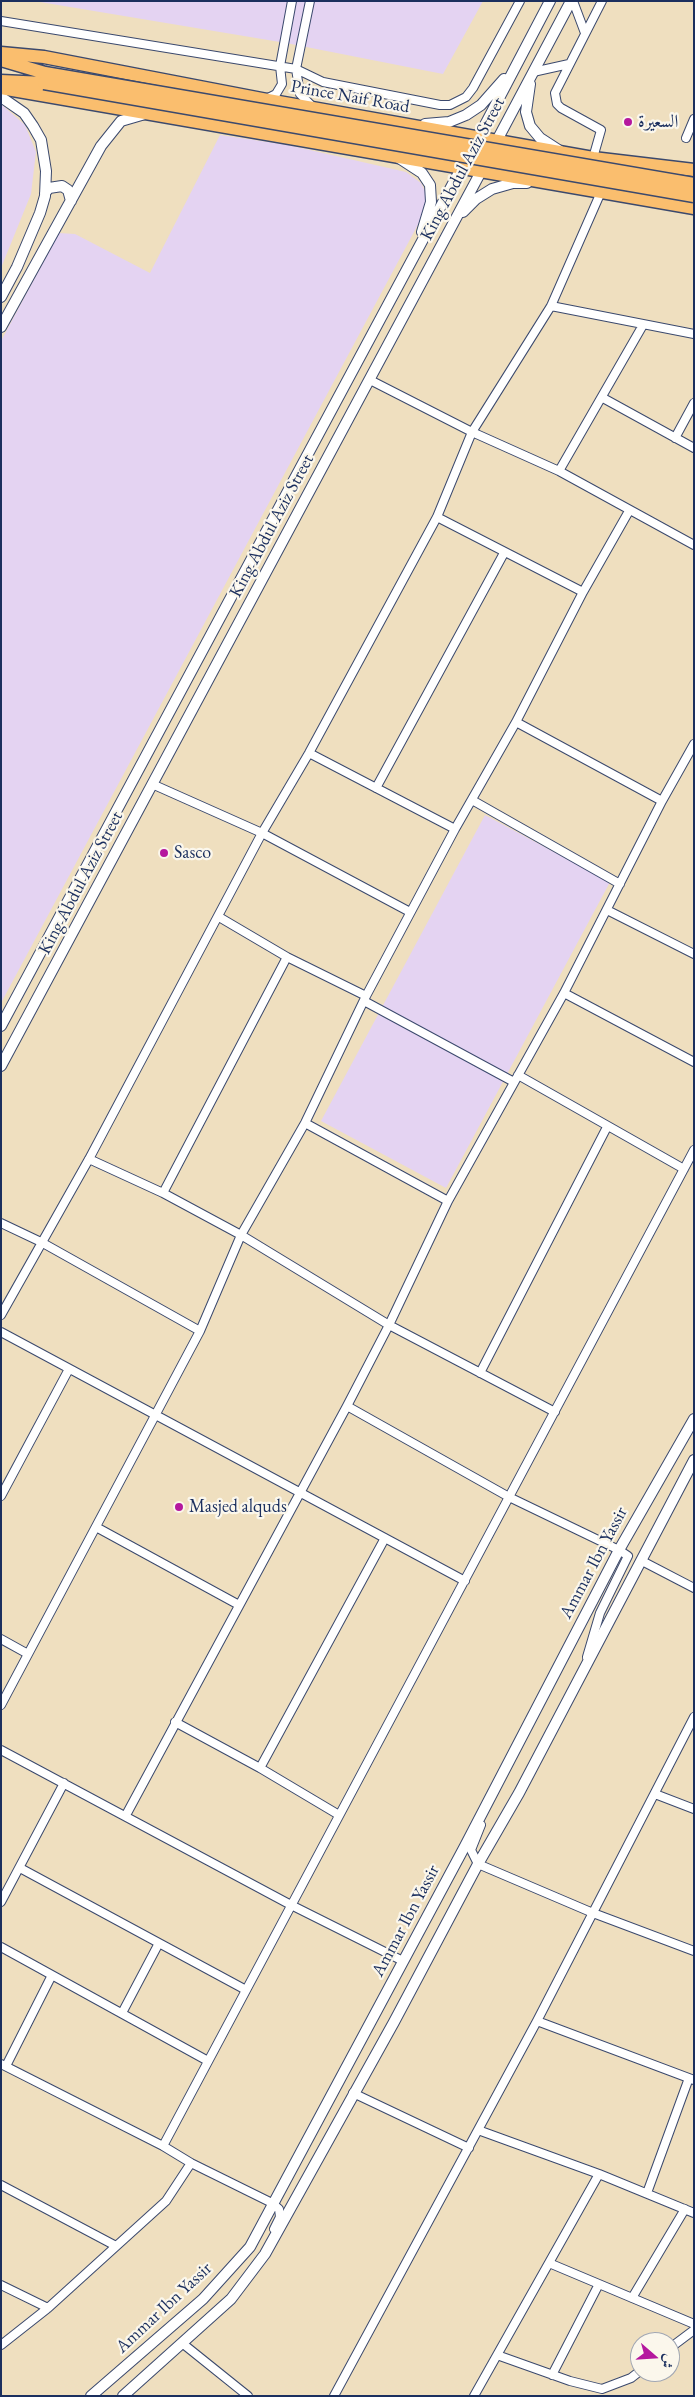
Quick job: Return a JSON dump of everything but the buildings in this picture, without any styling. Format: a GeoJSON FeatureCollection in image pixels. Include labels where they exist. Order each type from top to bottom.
{"type":"FeatureCollection","features":[{"type":"Feature","properties":{"kind":"main road","name":"Prince Naif Road"},"geometry":{"type":"LineString","coordinates":[[1,53],[44,58],[262,100],[593,158],[694,170]]}},
{"type":"Feature","properties":{"kind":"main road"},"geometry":{"type":"LineString","coordinates":[[1,60],[45,78],[694,196]]}},
{"type":"Feature","properties":{"kind":"main road"},"geometry":{"type":"LineString","coordinates":[[1,81],[45,78],[694,184]]}},
{"type":"Feature","properties":{"kind":"main road"},"geometry":{"type":"LineString","coordinates":[[1,88],[694,208]]}},
{"type":"Feature","properties":{"kind":"main road"},"geometry":{"type":"LineString","coordinates":[[364,152],[388,149],[391,140],[390,135],[367,118]]}},
{"type":"Feature","properties":{"kind":"street"},"geometry":{"type":"LineString","coordinates":[[262,100],[276,94],[282,84],[280,66],[292,1]]}},
{"type":"Feature","properties":{"kind":"street"},"geometry":{"type":"LineString","coordinates":[[310,1],[296,69],[300,94],[305,101],[316,108]]}},
{"type":"Feature","properties":{"kind":"street"},"geometry":{"type":"LineString","coordinates":[[1,21],[280,66],[296,69],[323,82],[440,105],[450,105],[466,97],[473,88],[520,1]]}},
{"type":"Feature","properties":{"kind":"street","name":"King Abdul Aziz Street"},"geometry":{"type":"LineString","coordinates":[[1,1026],[5,1012],[82,879],[550,1]]}},
{"type":"Feature","properties":{"kind":"street"},"geometry":{"type":"LineString","coordinates":[[572,1],[585,33]]}},
{"type":"Feature","properties":{"kind":"street","name":"King Abdul Aziz Street"},"geometry":{"type":"LineString","coordinates":[[1,1066],[572,1]]}},
{"type":"Feature","properties":{"kind":"street"},"geometry":{"type":"LineString","coordinates":[[593,158],[601,130],[558,104],[556,88],[602,1]]}},
{"type":"Feature","properties":{"kind":"street"},"geometry":{"type":"LineString","coordinates":[[564,153],[540,138],[527,120],[532,74],[569,64]]}},
{"type":"Feature","properties":{"kind":"street"},"geometry":{"type":"LineString","coordinates":[[408,125],[449,122],[466,115],[481,105],[516,65]]}},
{"type":"Feature","properties":{"kind":"street"},"geometry":{"type":"LineString","coordinates":[[1,97],[24,113],[41,140],[46,171],[45,193],[30,237],[1,297]]}},
{"type":"Feature","properties":{"kind":"street"},"geometry":{"type":"LineString","coordinates":[[1,327],[101,146],[121,121],[147,113]]}},
{"type":"Feature","properties":{"kind":"street"},"geometry":{"type":"LineString","coordinates":[[686,138],[694,118]]}},
{"type":"Feature","properties":{"kind":"street"},"geometry":{"type":"LineString","coordinates":[[398,157],[422,173],[430,185],[432,194],[416,252]]}},
{"type":"Feature","properties":{"kind":"street"},"geometry":{"type":"LineString","coordinates":[[453,224],[476,199],[492,189],[513,183],[543,182]]}},
{"type":"Feature","properties":{"kind":"street"},"geometry":{"type":"LineString","coordinates":[[45,193],[49,188],[62,186],[68,190],[71,201]]}},
{"type":"Feature","properties":{"kind":"street"},"geometry":{"type":"LineString","coordinates":[[1,1315],[89,1159],[219,918],[262,833],[309,753],[436,517],[472,432],[551,306],[601,192]]}},
{"type":"Feature","properties":{"kind":"street"},"geometry":{"type":"LineString","coordinates":[[551,306],[694,334]]}},
{"type":"Feature","properties":{"kind":"street"},"geometry":{"type":"LineString","coordinates":[[559,471],[603,398],[643,325]]}},
{"type":"Feature","properties":{"kind":"street"},"geometry":{"type":"LineString","coordinates":[[370,380],[472,432],[559,471],[694,545]]}},
{"type":"Feature","properties":{"kind":"street"},"geometry":{"type":"LineString","coordinates":[[603,398],[694,448]]}},
{"type":"Feature","properties":{"kind":"street"},"geometry":{"type":"LineString","coordinates":[[675,438],[694,403]]}},
{"type":"Feature","properties":{"kind":"street"},"geometry":{"type":"LineString","coordinates":[[1,1705],[200,1332],[241,1235],[305,1123],[365,998],[410,912],[516,722],[583,592],[629,511]]}},
{"type":"Feature","properties":{"kind":"street"},"geometry":{"type":"LineString","coordinates":[[436,517],[583,592]]}},
{"type":"Feature","properties":{"kind":"street"},"geometry":{"type":"LineString","coordinates":[[376,788],[504,553]]}},
{"type":"Feature","properties":{"kind":"street"},"geometry":{"type":"LineString","coordinates":[[516,722],[662,801]]}},
{"type":"Feature","properties":{"kind":"street"},"geometry":{"type":"LineString","coordinates":[[126,1815],[347,1406],[389,1324],[448,1200],[564,993],[662,801],[694,744]]}},
{"type":"Feature","properties":{"kind":"street"},"geometry":{"type":"LineString","coordinates":[[309,753],[455,829]]}},
{"type":"Feature","properties":{"kind":"street"},"geometry":{"type":"LineString","coordinates":[[152,784],[262,833],[410,912]]}},
{"type":"Feature","properties":{"kind":"street"},"geometry":{"type":"LineString","coordinates":[[472,800],[620,884]]}},
{"type":"Feature","properties":{"kind":"street"},"geometry":{"type":"LineString","coordinates":[[607,910],[694,954]]}},
{"type":"Feature","properties":{"kind":"street"},"geometry":{"type":"LineString","coordinates":[[219,918],[287,957],[684,1169]]}},
{"type":"Feature","properties":{"kind":"street"},"geometry":{"type":"LineString","coordinates":[[163,1193],[287,957]]}},
{"type":"Feature","properties":{"kind":"street"},"geometry":{"type":"LineString","coordinates":[[564,993],[694,1062]]}},
{"type":"Feature","properties":{"kind":"street"},"geometry":{"type":"LineString","coordinates":[[305,1123],[448,1200]]}},
{"type":"Feature","properties":{"kind":"street"},"geometry":{"type":"LineString","coordinates":[[480,1373],[608,1127]]}},
{"type":"Feature","properties":{"kind":"street"},"geometry":{"type":"LineString","coordinates":[[163,2146],[694,1150]]}},
{"type":"Feature","properties":{"kind":"street"},"geometry":{"type":"LineString","coordinates":[[89,1159],[163,1193],[241,1235],[389,1324],[555,1412]]}},
{"type":"Feature","properties":{"kind":"street"},"geometry":{"type":"LineString","coordinates":[[1,1223],[41,1242],[200,1332]]}},
{"type":"Feature","properties":{"kind":"street"},"geometry":{"type":"LineString","coordinates":[[1,1332],[465,1581]]}},
{"type":"Feature","properties":{"kind":"street"},"geometry":{"type":"LineString","coordinates":[[1,1496],[69,1369]]}},
{"type":"Feature","properties":{"kind":"street"},"geometry":{"type":"LineString","coordinates":[[347,1406],[510,1497],[628,1556],[600,1613],[580,1678]]}},
{"type":"Feature","properties":{"kind":"street","name":"Ammar Ibn Yassir"},"geometry":{"type":"LineString","coordinates":[[91,2396],[202,2299],[250,2247],[619,1550],[694,1419]]}},
{"type":"Feature","properties":{"kind":"street","name":"Ammar Ibn Yassir"},"geometry":{"type":"LineString","coordinates":[[123,2396],[231,2299],[259,2262],[304,2186],[478,1864],[519,1793],[694,1460]]}},
{"type":"Feature","properties":{"kind":"street"},"geometry":{"type":"LineString","coordinates":[[96,1527],[239,1605]]}},
{"type":"Feature","properties":{"kind":"street"},"geometry":{"type":"LineString","coordinates":[[260,1768],[385,1538]]}},
{"type":"Feature","properties":{"kind":"street"},"geometry":{"type":"LineString","coordinates":[[642,1561],[694,1588]]}},
{"type":"Feature","properties":{"kind":"street"},"geometry":{"type":"LineString","coordinates":[[1,1640],[28,1654]]}},
{"type":"Feature","properties":{"kind":"street"},"geometry":{"type":"LineString","coordinates":[[334,2396],[537,2021],[694,1717]]}},
{"type":"Feature","properties":{"kind":"street"},"geometry":{"type":"LineString","coordinates":[[175,1722],[260,1768],[339,1816]]}},
{"type":"Feature","properties":{"kind":"street"},"geometry":{"type":"LineString","coordinates":[[1,1750],[126,1815],[291,1906],[403,1960]]}},
{"type":"Feature","properties":{"kind":"street"},"geometry":{"type":"LineString","coordinates":[[498,1781],[471,1850],[478,1864],[593,1913],[694,1951]]}},
{"type":"Feature","properties":{"kind":"street"},"geometry":{"type":"LineString","coordinates":[[1,1902],[64,1783]]}},
{"type":"Feature","properties":{"kind":"street"},"geometry":{"type":"LineString","coordinates":[[654,1794],[694,1809]]}},
{"type":"Feature","properties":{"kind":"street"},"geometry":{"type":"LineString","coordinates":[[20,1868],[246,1990]]}},
{"type":"Feature","properties":{"kind":"street"},"geometry":{"type":"LineString","coordinates":[[122,2013],[159,1944]]}},
{"type":"Feature","properties":{"kind":"street"},"geometry":{"type":"LineString","coordinates":[[1,1947],[208,2061]]}},
{"type":"Feature","properties":{"kind":"street"},"geometry":{"type":"LineString","coordinates":[[52,1975],[4,2065],[163,2146],[191,2163],[272,2203],[279,2209],[280,2217],[259,2262]]}},
{"type":"Feature","properties":{"kind":"street"},"geometry":{"type":"LineString","coordinates":[[537,2021],[692,2079],[646,2193]]}},
{"type":"Feature","properties":{"kind":"street"},"geometry":{"type":"LineString","coordinates":[[353,2093],[469,2148]]}},
{"type":"Feature","properties":{"kind":"street"},"geometry":{"type":"LineString","coordinates":[[478,2130],[599,2174],[694,2213]]}},
{"type":"Feature","properties":{"kind":"street"},"geometry":{"type":"LineString","coordinates":[[1,2345],[48,2308],[166,2201],[191,2163]]}},
{"type":"Feature","properties":{"kind":"street"},"geometry":{"type":"LineString","coordinates":[[474,2396],[599,2174]]}},
{"type":"Feature","properties":{"kind":"street"},"geometry":{"type":"LineString","coordinates":[[1,2185],[116,2246]]}},
{"type":"Feature","properties":{"kind":"street"},"geometry":{"type":"LineString","coordinates":[[632,2298],[685,2209]]}},
{"type":"Feature","properties":{"kind":"street"},"geometry":{"type":"LineString","coordinates":[[549,2263],[694,2324]]}},
{"type":"Feature","properties":{"kind":"street"},"geometry":{"type":"LineString","coordinates":[[552,2374],[599,2284]]}},
{"type":"Feature","properties":{"kind":"street"},"geometry":{"type":"LineString","coordinates":[[1,2285],[48,2308]]}},
{"type":"Feature","properties":{"kind":"street"},"geometry":{"type":"LineString","coordinates":[[680,2340],[694,2330]]}},
{"type":"Feature","properties":{"kind":"street"},"geometry":{"type":"LineString","coordinates":[[182,2343],[248,2396]]}},
{"type":"Feature","properties":{"kind":"street"},"geometry":{"type":"LineString","coordinates":[[497,2355],[552,2374],[602,2388],[630,2378]]}},
{"type":"Feature","properties":{"kind":"shaded area"},"geometry":{"type":"Polygon","coordinates":[[[34,1],[483,1],[443,74],[286,43],[34,1]]]}},
{"type":"Feature","properties":{"kind":"shaded area"},"geometry":{"type":"Polygon","coordinates":[[[1,104],[25,125],[36,152],[31,194],[1,268],[1,104]]]}},
{"type":"Feature","properties":{"kind":"shaded area"},"geometry":{"type":"Polygon","coordinates":[[[220,135],[288,145],[406,172],[421,183],[428,197],[422,217],[1,1003],[1,341],[59,233],[75,234],[150,273],[220,135]]]}},
{"type":"Feature","properties":{"kind":"shaded area"},"geometry":{"type":"Polygon","coordinates":[[[485,815],[610,882],[446,1188],[321,1121],[485,815]]]}},
{"type":"Feature","properties":{"kind":"place","name":"السعيرة"},"geometry":{"type":"Point","coordinates":[628,122]}},
{"type":"Feature","properties":{"kind":"place","name":"Sasco"},"geometry":{"type":"Point","coordinates":[164,853]}},
{"type":"Feature","properties":{"kind":"place","name":"Masjed alquds"},"geometry":{"type":"Point","coordinates":[179,1507]}}]}
